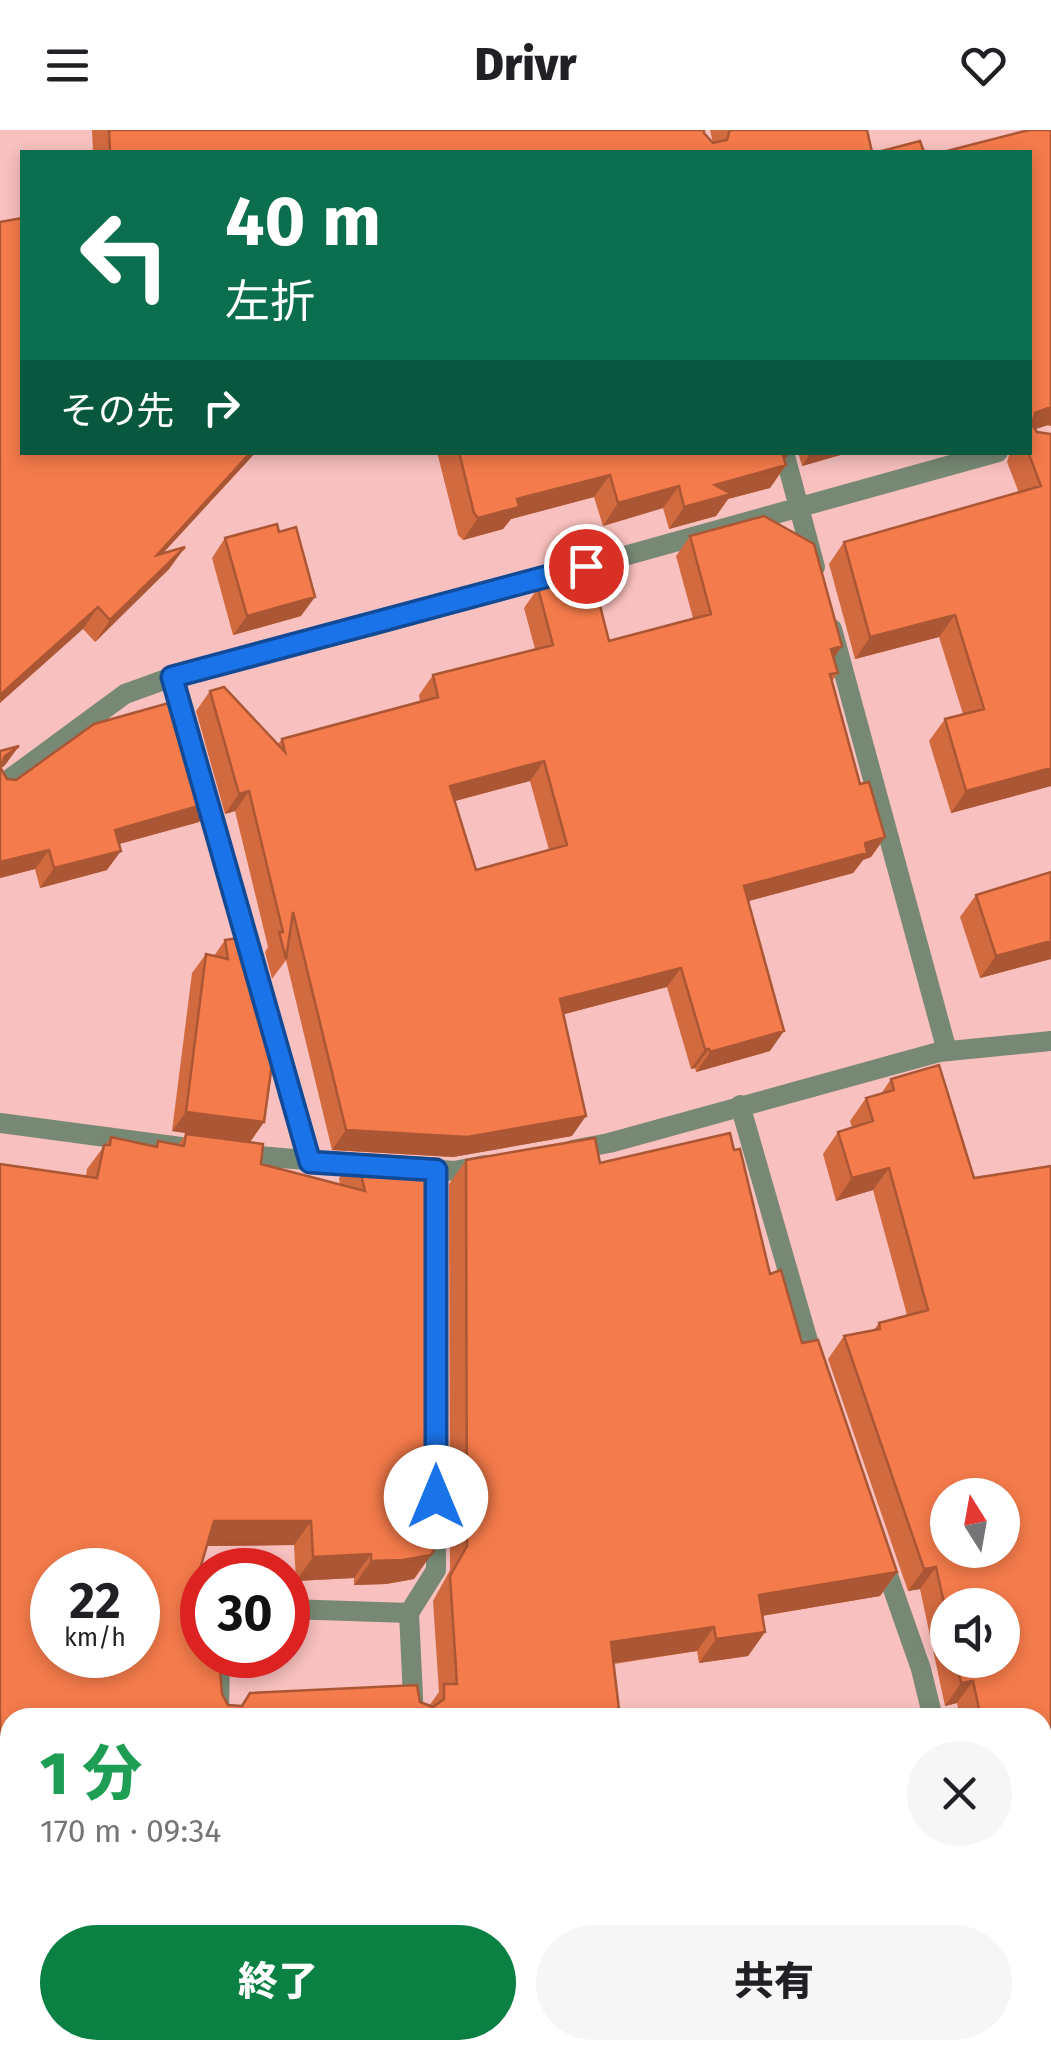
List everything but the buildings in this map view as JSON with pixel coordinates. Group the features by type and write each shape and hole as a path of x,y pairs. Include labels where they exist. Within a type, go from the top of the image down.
{"street":[{"path":"785,455 947,1052"},
{"path":"0,786 125,694 172,677 373,626 987,455"},
{"path":"172,677 310,1162"},
{"path":"551,1154 609,1143 947,1052 1051,1041"},
{"path":"740,1105 820,1380"},
{"path":"0,1123 436,1179 454,1170 512,1160"},
{"path":"414,1708 409,1613 436,1570 436,1494"},
{"path":"876,1542 931,1708"},
{"path":"310,1610 409,1613"},
{"path":"219,1708 220,1678"}],"route":[{"path":"436,1497 436,1170 310,1162 172,677 586,566"}]}
